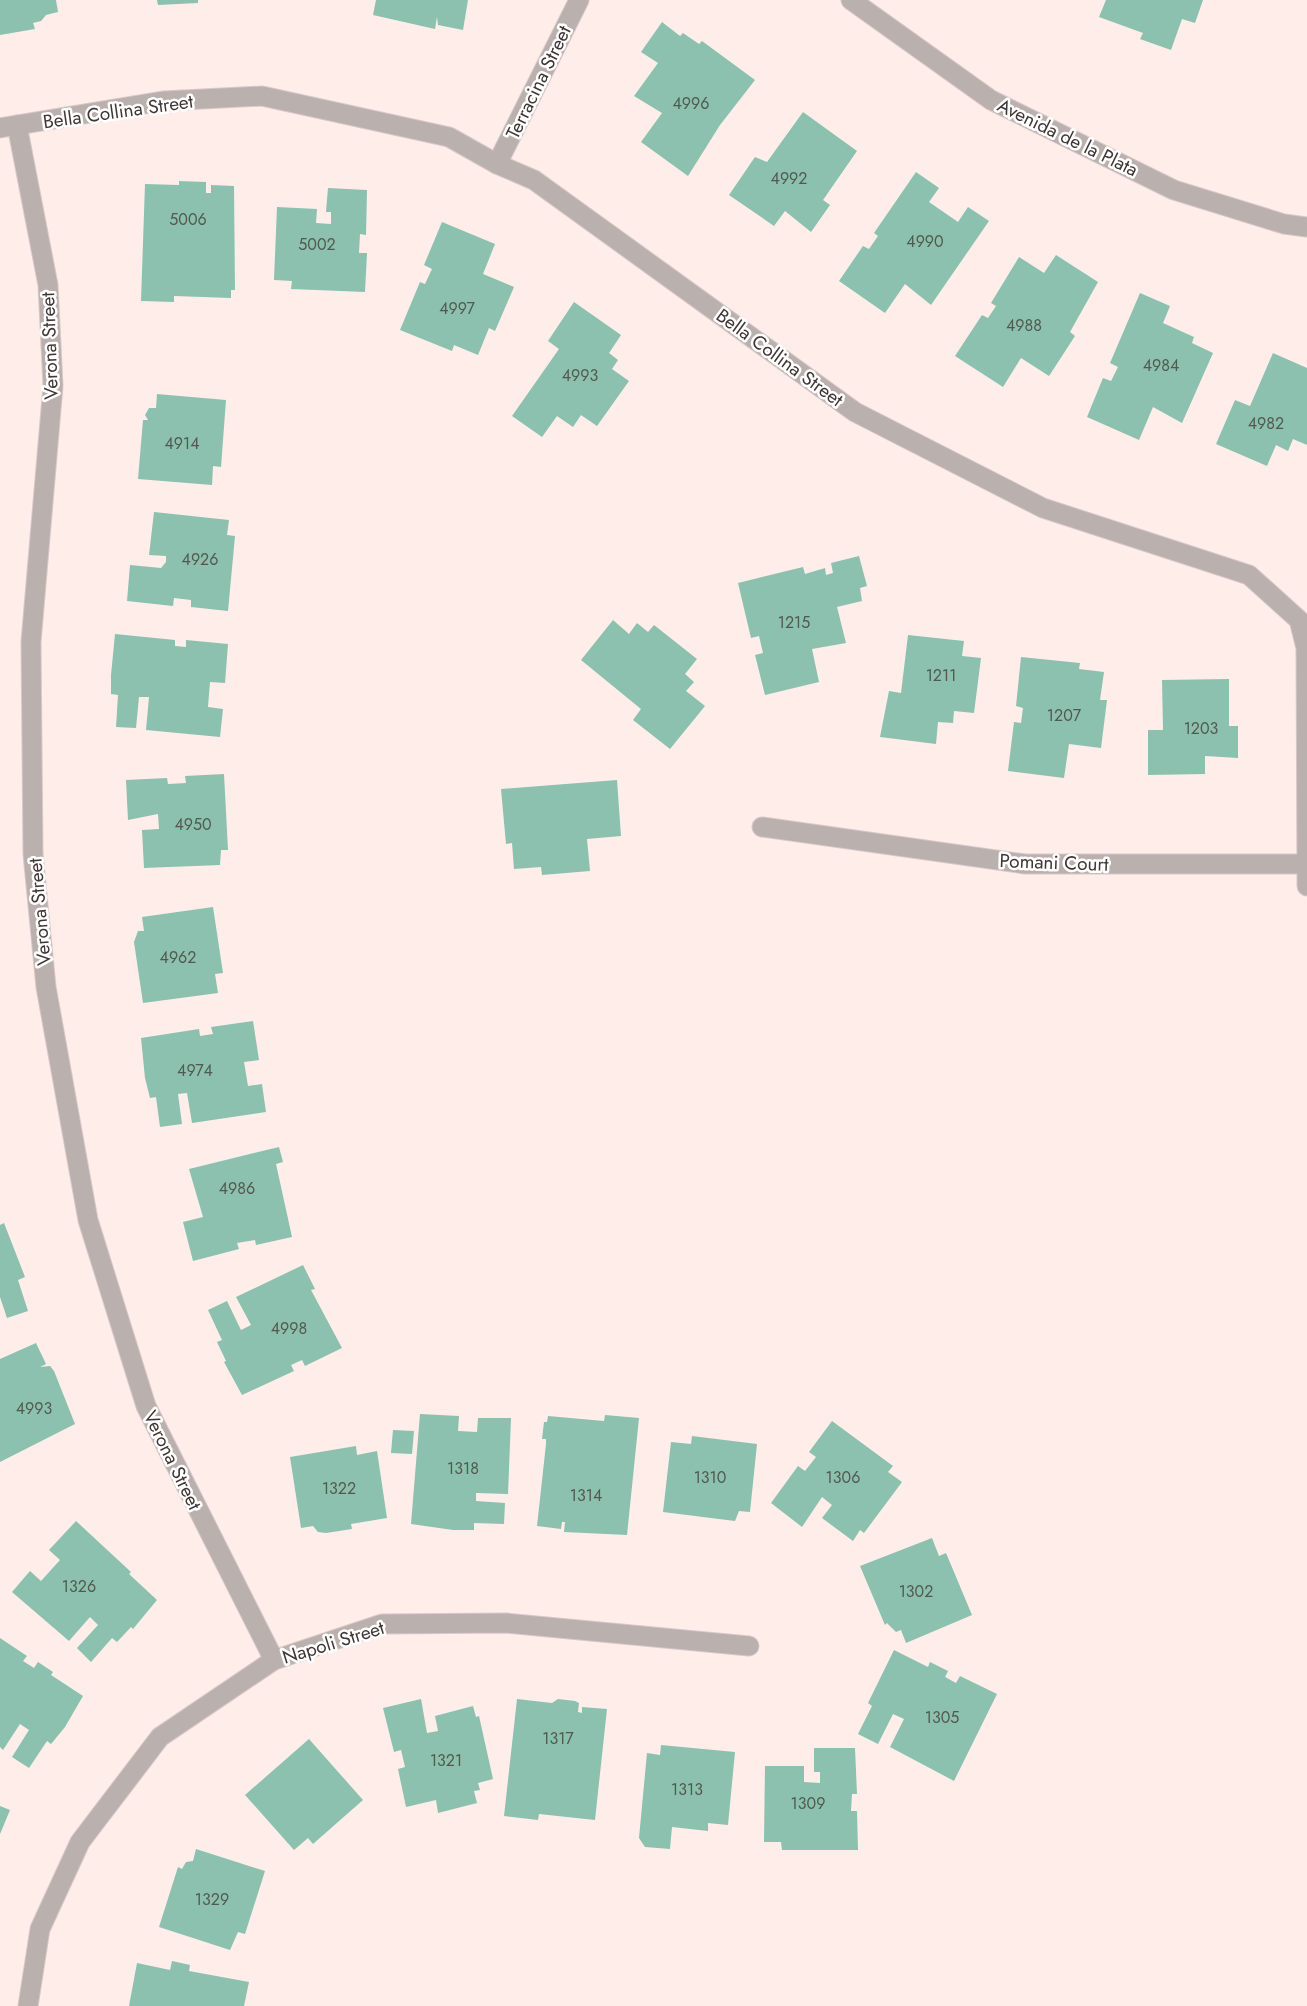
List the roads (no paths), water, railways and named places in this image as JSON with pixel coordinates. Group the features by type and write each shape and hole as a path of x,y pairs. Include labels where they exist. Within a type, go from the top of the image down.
{"street":[{"name":"Terracina Street","path":"497,164 579,0"},
{"name":"Avenida de la Plata","path":"851,0 1004,106 1174,190 1284,224 1307,227"},
{"name":"Bella Collina Street","path":"9,127 163,101 262,96 449,137 497,164 534,180 855,412 1044,508 1249,575 1299,620 1306,648 1307,886"},
{"name":"Verona Street","path":"9,127 48,285 53,386 31,642 33,854 46,987 88,1220 146,1406 274,1660"},
{"name":"Pomani Court","path":"762,827 1025,864 1306,864"},
{"name":"Napoli Street","path":"28,2006 40,1929 80,1842 160,1737 274,1660 382,1624 506,1623 749,1646"}]}
